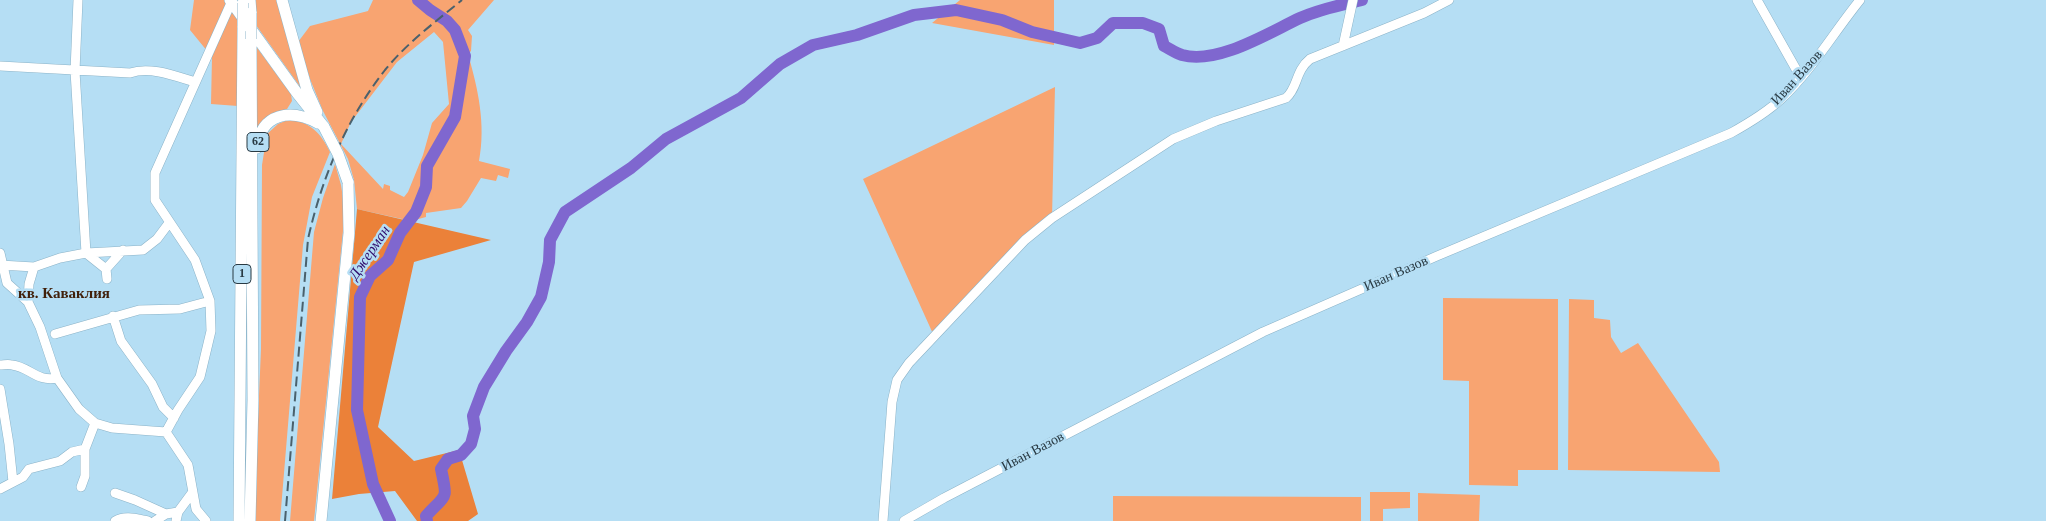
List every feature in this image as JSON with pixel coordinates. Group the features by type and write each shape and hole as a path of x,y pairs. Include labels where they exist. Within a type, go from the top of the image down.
{"main road":[{"path":"282,0 307,90 338,154 348,182 350,233 321,521"},
{"path":"240,1 296,94 323,126"},
{"name":"1","path":"240,1 251,13 254,400 250,521"},
{"name":"1","path":"239,521 243,28 240,1"},
{"path":"287,115 295,106 296,94"},
{"name":"62","path":"253,184 260,133 269,122 281,115 287,115"},
{"path":"287,115 301,116 323,126"}],"street":[{"path":"78,0 75,71 86,253 106,269 107,279"},
{"path":"1343,46 1353,0"},
{"path":"883,521 892,402 897,380 909,363 1025,240 1052,218 1173,139 1216,121 1286,98 1298,73 1310,59 1424,13 1449,0"},
{"path":"1757,0 1801,78"},
{"name":"Иван Вазов","path":"904,521 944,498 1263,332 1731,133 1757,118 1781,99 1801,78 1860,0"},
{"path":"166,432 200,377 211,331 210,301 195,260 155,200 154,173 195,82 240,1"},
{"path":"0,66 130,73 140,69 195,82"},
{"path":"1,265 34,267 60,258 86,253 143,250 157,238 169,223"},
{"path":"106,269 123,250"},
{"path":"0,253 3,282 28,302 40,327 57,378 79,409 95,423 112,428 166,432"},
{"path":"28,302 29,284 34,267"},
{"path":"46,344 55,334 113,316 139,310 180,309 210,301"},
{"path":"113,316 121,340 152,384 163,407 174,418"},
{"path":"40,327 55,334"},
{"path":"0,365 13,365 48,380 57,378"},
{"path":"0,389 13,482"},
{"path":"80,487 85,476 84,449 95,423"},
{"path":"166,432 188,465 196,509 206,521"},
{"path":"0,489 23,477 29,469 60,460 72,452 84,449"},
{"path":"115,493 177,517 192,493"},
{"path":"155,521 166,514"},
{"path":"115,521 120,518 127,518 148,521"}],"shaded area":[{"path":"194,0 224,0 239,22 238,106 211,104 212,57 190,30"},
{"path":"256,0 278,0 301,88 256,25"},
{"path":"373,0 494,0 468,30 472,36 471,51 468,54 480,107 482,134 479,161 510,169 508,178 498,175 496,181 481,178 461,208 426,213 426,217 411,221 357,209 354,180 348,159 323,111 298,42 310,26 368,11","holes":["434,32 443,42 449,104 432,123 423,155 408,192 404,197 390,190 390,186 384,184 383,189 341,144 351,122 397,62"]},
{"path":"960,0 1054,0 1054,45 932,23"},
{"path":"255,45 291,94 292,101 287,109 278,112 256,132"},
{"path":"1055,87 1052,218 934,336 863,179"},
{"path":"290,119 310,126 323,139 330,152 312,197 303,245 280,521 256,521 256,466 261,349 262,165 267,134 278,124"},
{"path":"335,164 345,211 314,521 290,521 314,232"},
{"path":"357,209 491,240 414,262 378,427 414,461 459,450 478,514 468,521 417,521 395,491 359,494 332,499"},
{"path":"1443,298 1558,299 1558,470 1518,470 1518,486 1469,485 1469,381 1443,380"},
{"path":"1569,299 1594,300 1594,318 1610,320 1611,337 1621,353 1638,343 1719,462 1720,472 1568,470"},
{"path":"1370,492 1410,492 1410,508 1383,509 1383,521 1370,521"},
{"path":"1418,493 1480,495 1479,521 1418,521"},
{"path":"1113,496 1361,497 1361,521 1113,521"}],"waterway":[{"name":"Джерман","path":"390,521 373,484 357,410 360,297 370,276 388,260 400,233 416,212 426,187 427,166 455,117 465,56 455,30 447,21 418,0"},
{"path":"427,521 426,516 444,496 445,487 441,469 448,459 461,455 471,444 475,429 473,416 484,387 506,351 527,322 541,297 549,262 550,240 565,212 631,168 666,139 741,98 780,64 813,45 857,35 914,15 956,10 1002,20 1032,32 1080,43 1097,38 1113,23 1143,23 1159,29 1164,46 1175,52 1196,57 1211,56 1242,46 1308,15 1362,0"}],"railway":[{"path":"285,521 308,239 320,193 347,129 371,89 385,70 412,42 462,0"}],"district":[{"name":"кв. Каваклия","path":"64,294"}]}
